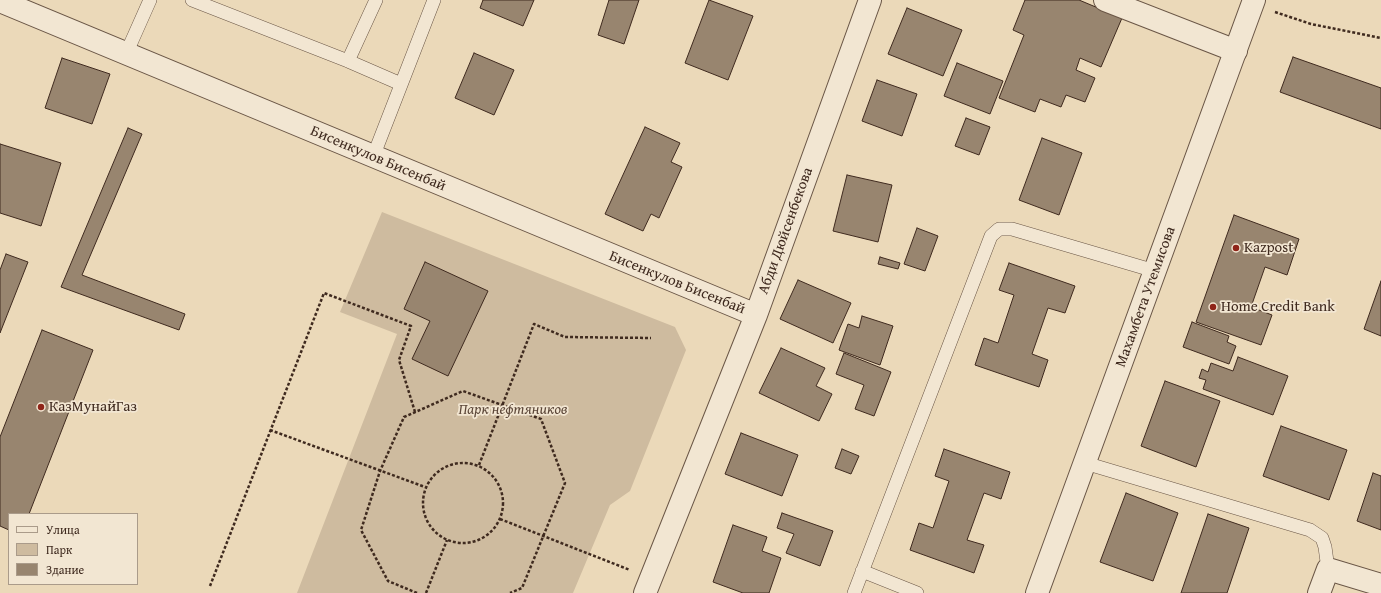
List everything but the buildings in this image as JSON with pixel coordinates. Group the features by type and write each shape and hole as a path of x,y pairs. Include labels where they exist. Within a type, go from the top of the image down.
{"street":[{"name":"Абди Дюйсенбекова","path":"648,586 756,315 870,0"},
{"path":"1105,0 1236,51"},
{"name":"Бисенкулов Бисенбай","path":"0,1 756,315"},
{"name":"Махамбета Утемисова","path":"1037,593 1253,2"},
{"path":"1319,593 1328,569 1381,585"}],"lane":[{"path":"126,54 150,0"},
{"path":"192,0 348,61 401,84"},
{"path":"348,61 376,0"},
{"path":"373,157 434,0"},
{"path":"854,593 991,236 999,230 1012,229 1155,271"},
{"path":"1085,463 1310,530 1322,538 1325,547 1328,569"},
{"path":"862,571 917,593"}],"path":[{"path":"1253,2 1311,24 1381,38"},
{"path":"210,586 324,293 411,326 399,360 415,412"},
{"path":"478,465 534,324 565,337 651,338"},
{"path":"417,593 388,581 361,530 380,471 404,416 463,391 541,419 565,483 522,588 510,593"},
{"path":"270,430 425,487"},
{"path":"466,462 478,465 489,472 498,482 502,494 503,507 500,519 492,531 481,540 468,544 454,543 440,537 430,528 423,515 422,501 425,487 432,476 442,468 454,463 466,462"},
{"path":"500,519 543,536 648,586"},
{"path":"426,593 447,540"}],"green space":[{"name":"Парк нефтяников","path":"382,212 675,327 686,350 630,491 610,505 573,593 297,593 397,334 340,312"}],"place":[{"name":"Kazpost","path":"1236,248"},
{"name":"Home Credit Bank","path":"1213,307"},
{"name":"КазМунайГаз","path":"41,407"}]}
